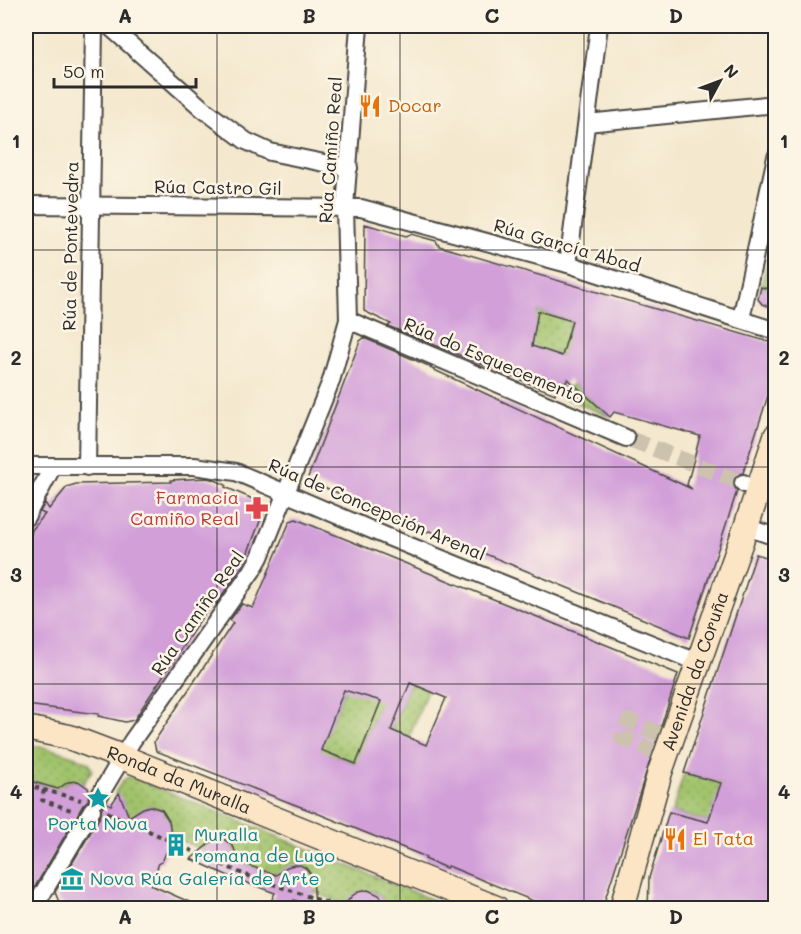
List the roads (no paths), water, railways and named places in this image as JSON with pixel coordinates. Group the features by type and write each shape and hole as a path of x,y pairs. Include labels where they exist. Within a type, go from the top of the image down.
{"street":[{"name":"Rúa de Pontevedra","path":"87,467 94,26"},
{"path":"109,26 203,109 246,141 270,152 349,168"},
{"name":"Rúa Camiño Real","path":"37,908 122,757 260,557 331,381 348,320 345,207 359,26"},
{"path":"568,264 599,26"},
{"path":"587,123 776,104"},
{"path":"741,319 776,156"},
{"name":"Rúa Castro Gil","path":"26,205 345,207"},
{"name":"Rúa García Abad","path":"345,207 361,208 568,264 776,331"},
{"name":"Rúa do Esquecemento","path":"348,320 626,438"},
{"name":"Avenida da Coruña","path":"622,909 660,772 776,436"},
{"name":"Rúa de Concepción Arenal","path":"26,466 194,466 236,472 388,537 699,663"},
{"path":"26,517 53,466"},
{"path":"746,527 776,537"},
{"name":"Ronda da Muralla","path":"26,728 69,737 122,757 496,909"}],"tunnel":[{"path":"632,440 743,483"},
{"path":"656,752 622,738 629,721 662,735"}],"place":[{"name":"Docar","path":"370,106"},
{"name":"Farmacia Camiño Real","path":"257,508"},
{"name":"Porta Nova","path":"98,798"},
{"name":"El Tata","path":"675,839"},
{"name":"Muralla romana de Lugo","path":"176,845"},
{"name":"Nova Rúa Galería de Arte","path":"72,879"}]}
